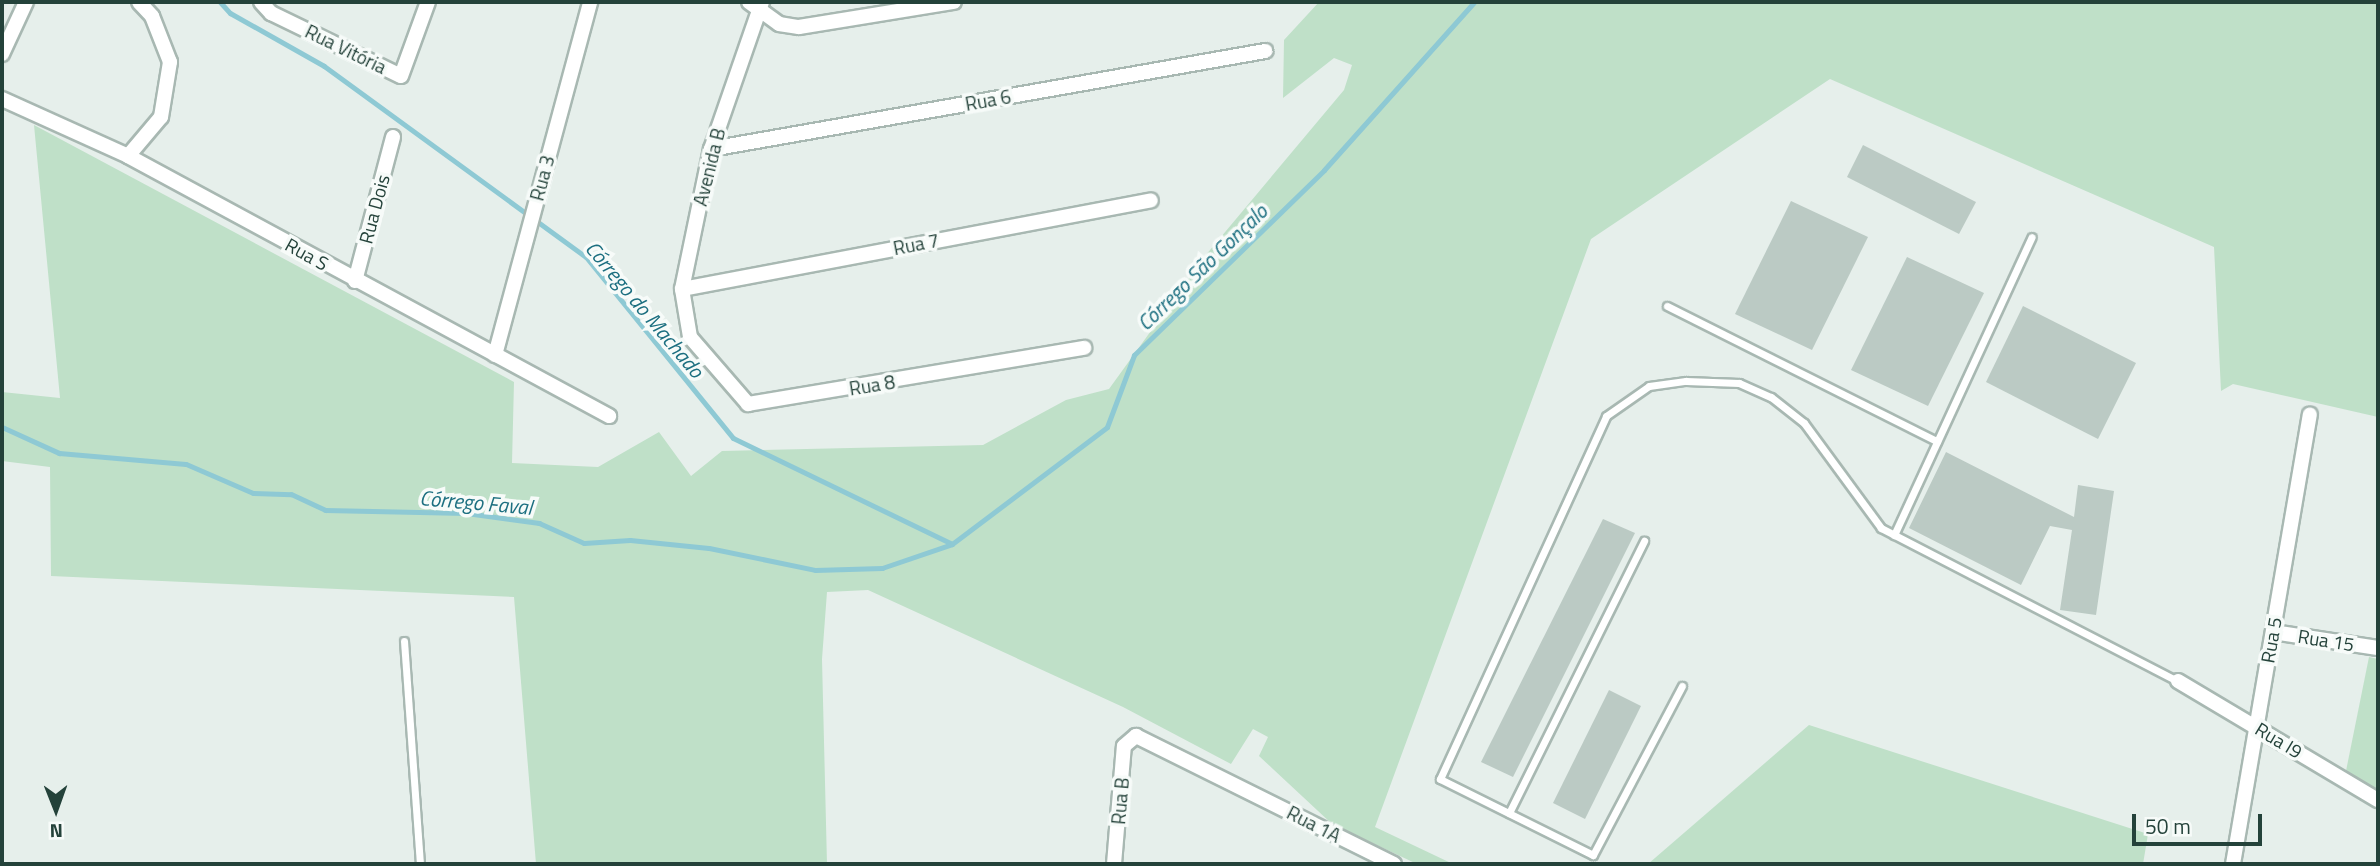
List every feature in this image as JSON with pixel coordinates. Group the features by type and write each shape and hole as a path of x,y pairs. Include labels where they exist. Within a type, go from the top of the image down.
{"street":[{"path":"2,54 26,2"},
{"path":"128,156 161,117 170,62 152,16 139,2"},
{"name":"Rua Vitória","path":"261,2 271,13 401,76 428,2"},
{"name":"Rua 3","path":"495,355 590,2"},
{"path":"757,4 779,23 799,27 954,2"},
{"name":"Avenida B","path":"690,337 682,289 711,149 757,4"},
{"name":"Rua 6","path":"711,149 1265,51"},
{"name":"Rua S","path":"2,99 128,156 609,416"},
{"name":"Rua Dois","path":"355,281 393,136"},
{"name":"Rua 7","path":"682,289 1151,200"},
{"name":"Rua 8","path":"690,337 748,404 1084,348"},
{"name":"Rua 5","path":"2233,864 2310,415"},
{"name":"Rua 15","path":"2273,632 2378,648"},
{"name":"Rua I9","path":"2178,681 2378,800"},
{"name":"Rua 1A","path":"1128,738 1149,738 1394,864"},
{"name":"Rua B","path":"1114,864 1128,738"}],"lane":[{"path":"1894,535 2032,237"},
{"path":"1667,306 1937,440"},
{"path":"1682,686 1593,855 1440,779 1606,416 1623,399 1649,386 1686,381 1739,383 1771,397 1804,423 1881,528 2178,681"},
{"path":"1510,813 1644,541"},
{"path":"404,642 420,864"}],"green space":[{"path":"1319,2 2378,2 2378,417 2233,384 2221,391 2214,247 1830,79 1591,239 1375,827 1453,864 1417,864 1332,824 1259,756 1268,737 1253,729 1231,764 1123,707 868,590 827,592 822,659 827,864 536,864 514,597 51,576 50,467 2,461 2,392 60,398 34,125 514,382 512,463 598,467 659,432 691,476 722,451 983,445 1066,400 1109,389 1205,256 1344,90 1352,65 1334,58 1283,98 1284,40"},
{"path":"2369,657 2378,659 2378,790 2346,771"},
{"path":"1809,725 2148,834 2143,864 1648,864"}],"building":[{"path":"1863,145 1976,202 1959,234 1847,177"},
{"path":"1791,201 1868,237 1812,350 1735,314"},
{"path":"1907,257 1984,293 1928,406 1851,370"},
{"path":"2023,306 2136,363 2098,439 1986,382"},
{"path":"1946,452 2074,517 2078,485 2114,491 2096,615 2060,610 2072,530 2050,526 2021,585 1909,528"},
{"path":"1603,519 1635,533 1513,777 1481,762"},
{"path":"1609,690 1641,706 1585,819 1553,803"}],"waterway":[{"name":"Córrego do Machado","path":"220,2 230,13 324,66 586,257 733,438 952,544"},
{"name":"Córrego Faval","path":"2,427 59,453 186,464 253,493 291,494 325,510 466,513 539,523 584,543 630,540 709,548 815,570 882,568 952,544 1107,427 1134,355 1324,170 1474,2"}],"water label":[{"name":"Córrego São Gonçalo","path":"1202,267"}]}
